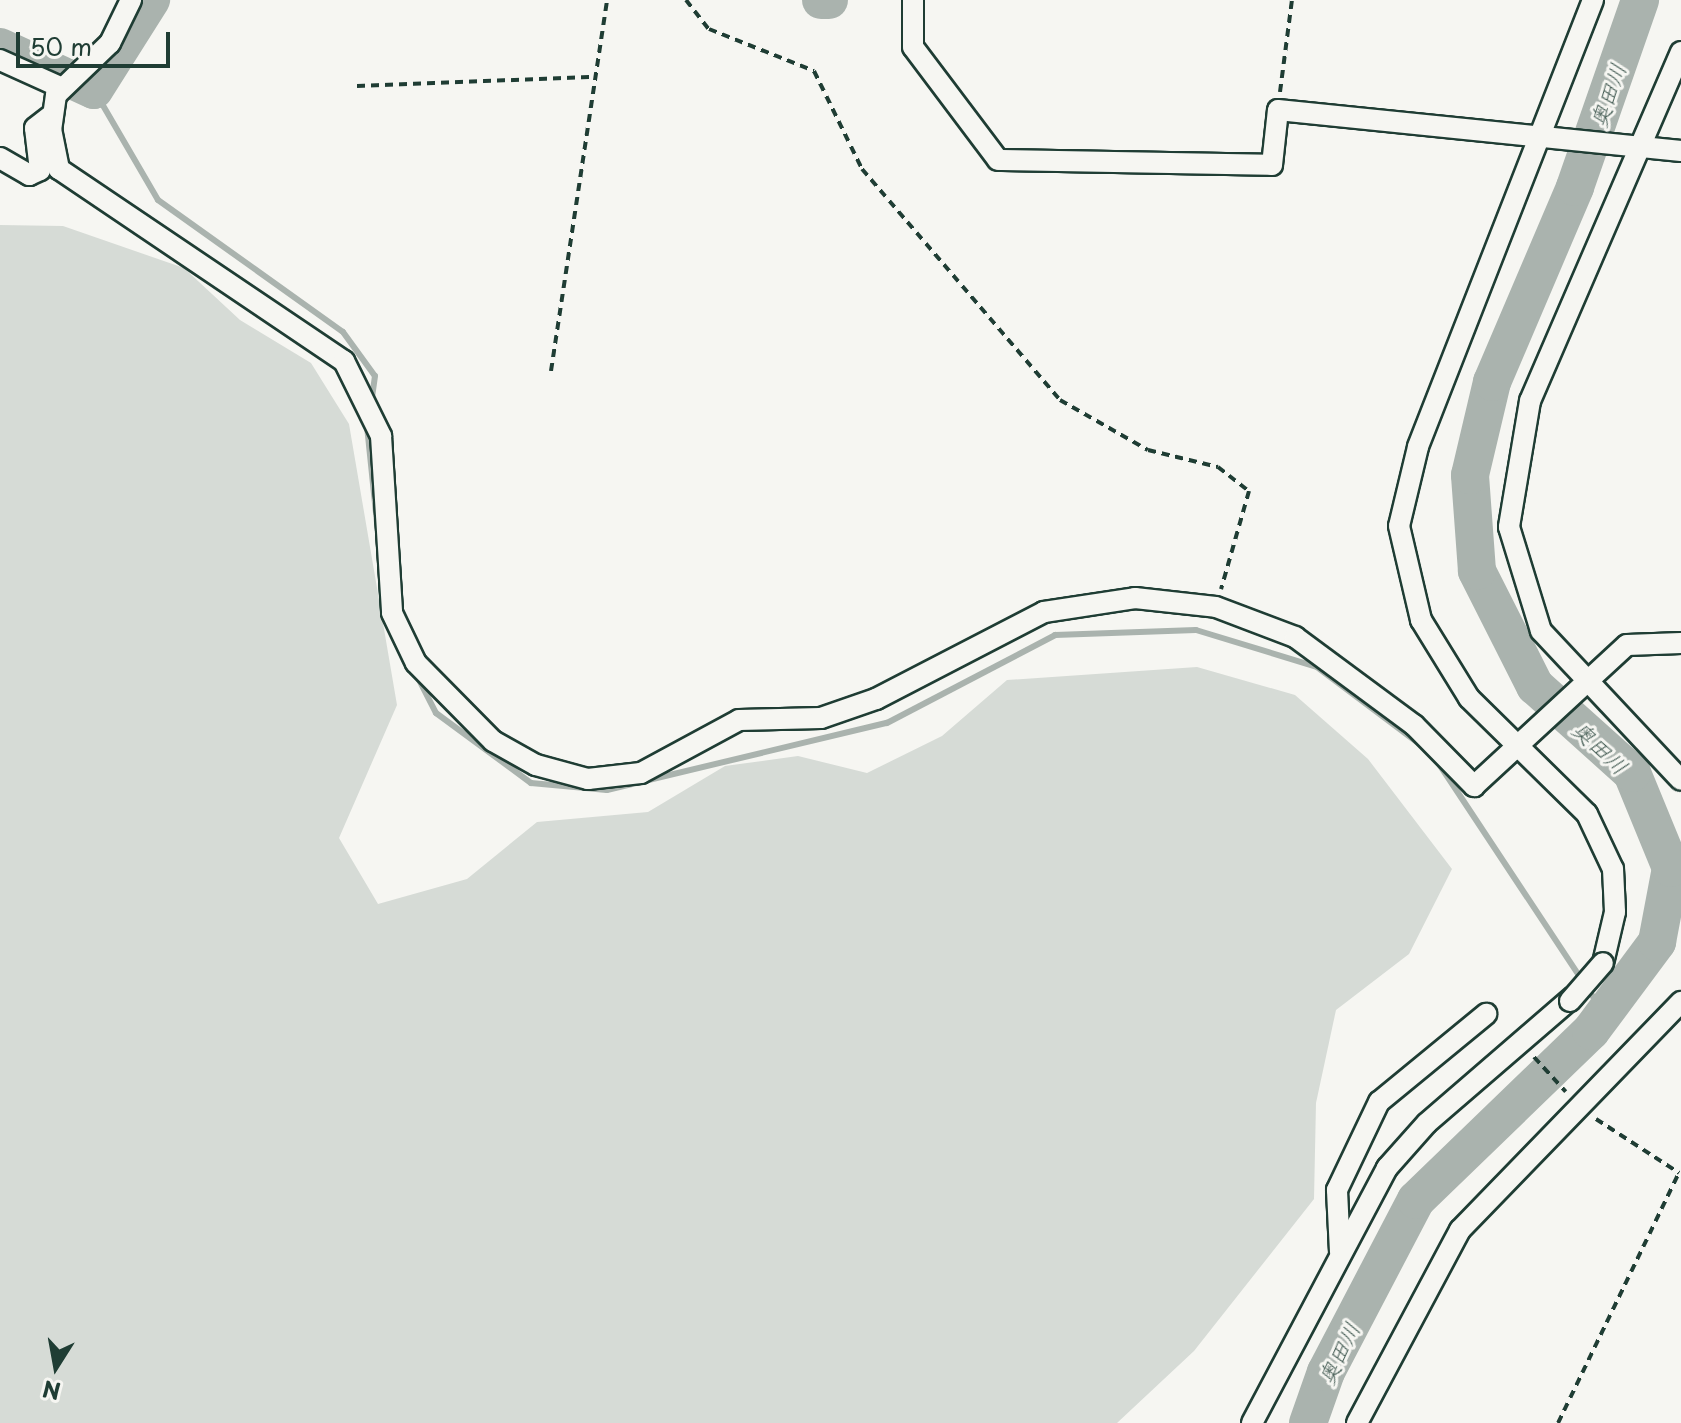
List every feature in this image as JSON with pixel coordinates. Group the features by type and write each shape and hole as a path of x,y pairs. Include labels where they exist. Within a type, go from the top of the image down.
{"street":[{"path":"131,0 88,70 62,88 53,114 59,169 152,238 276,311 344,361 363,389 378,427 392,613 416,663 493,741 536,765 588,779 641,773 739,720 821,718 876,699 1044,612 1135,598 1216,607 1295,637 1339,665 1474,786 1583,680 1627,645 1681,643"},
{"path":"913,0 913,47 998,160 1272,165 1278,110 1641,151 1681,151"},
{"path":"1252,1423 1387,1168 1427,1123 1570,1001 1603,963 1615,912 1613,869 1587,814 1521,741 1469,698 1421,620 1399,526 1418,447 1547,141 1593,0"},
{"path":"1681,52 1641,151 1530,401 1509,527 1541,631 1583,680 1681,780"},
{"path":"0,60 62,88"},
{"path":"0,158 29,175 40,170 35,128 53,114"},
{"path":"1357,1423 1460,1230 1582,1110 1681,1002"},
{"path":"1340,1252 1337,1190 1379,1102 1486,1014"}],"path":[{"path":"551,371 607,0"},
{"path":"686,0 709,29 814,71 862,169 1060,400 1148,450 1218,467 1249,491 1216,607"},
{"path":"1278,110 1292,0"},
{"path":"357,86 595,77"},
{"path":"1520,1042 1582,1110 1680,1173 1558,1423"}],"shaded area":[{"path":"0,225 63,226 184,268 240,320 311,363 349,424 397,705 339,838 378,904 467,879 537,822 648,812 725,766 798,756 867,773 942,736 1007,680 1197,667 1295,695 1368,759 1452,869 1409,954 1336,1010 1316,1103 1314,1199 1194,1351 1117,1423 0,1423"}],"waterway":[{"path":"0,47 94,90 151,0"},
{"path":"821,0 829,0"},
{"name":"奥田川","path":"1308,1423 1326,1372 1416,1200 1591,1031 1657,942 1671,868 1632,773 1535,686 1477,571 1470,475 1492,382 1575,187 1640,0"},
{"path":"94,90 158,200 343,332 375,376 371,403"},
{"path":"367,426 377,522"},
{"path":"416,674 436,713 531,783 607,790 887,723 1055,635 1196,630 1317,667 1421,745"},
{"path":"1439,764 1604,1013"}]}
